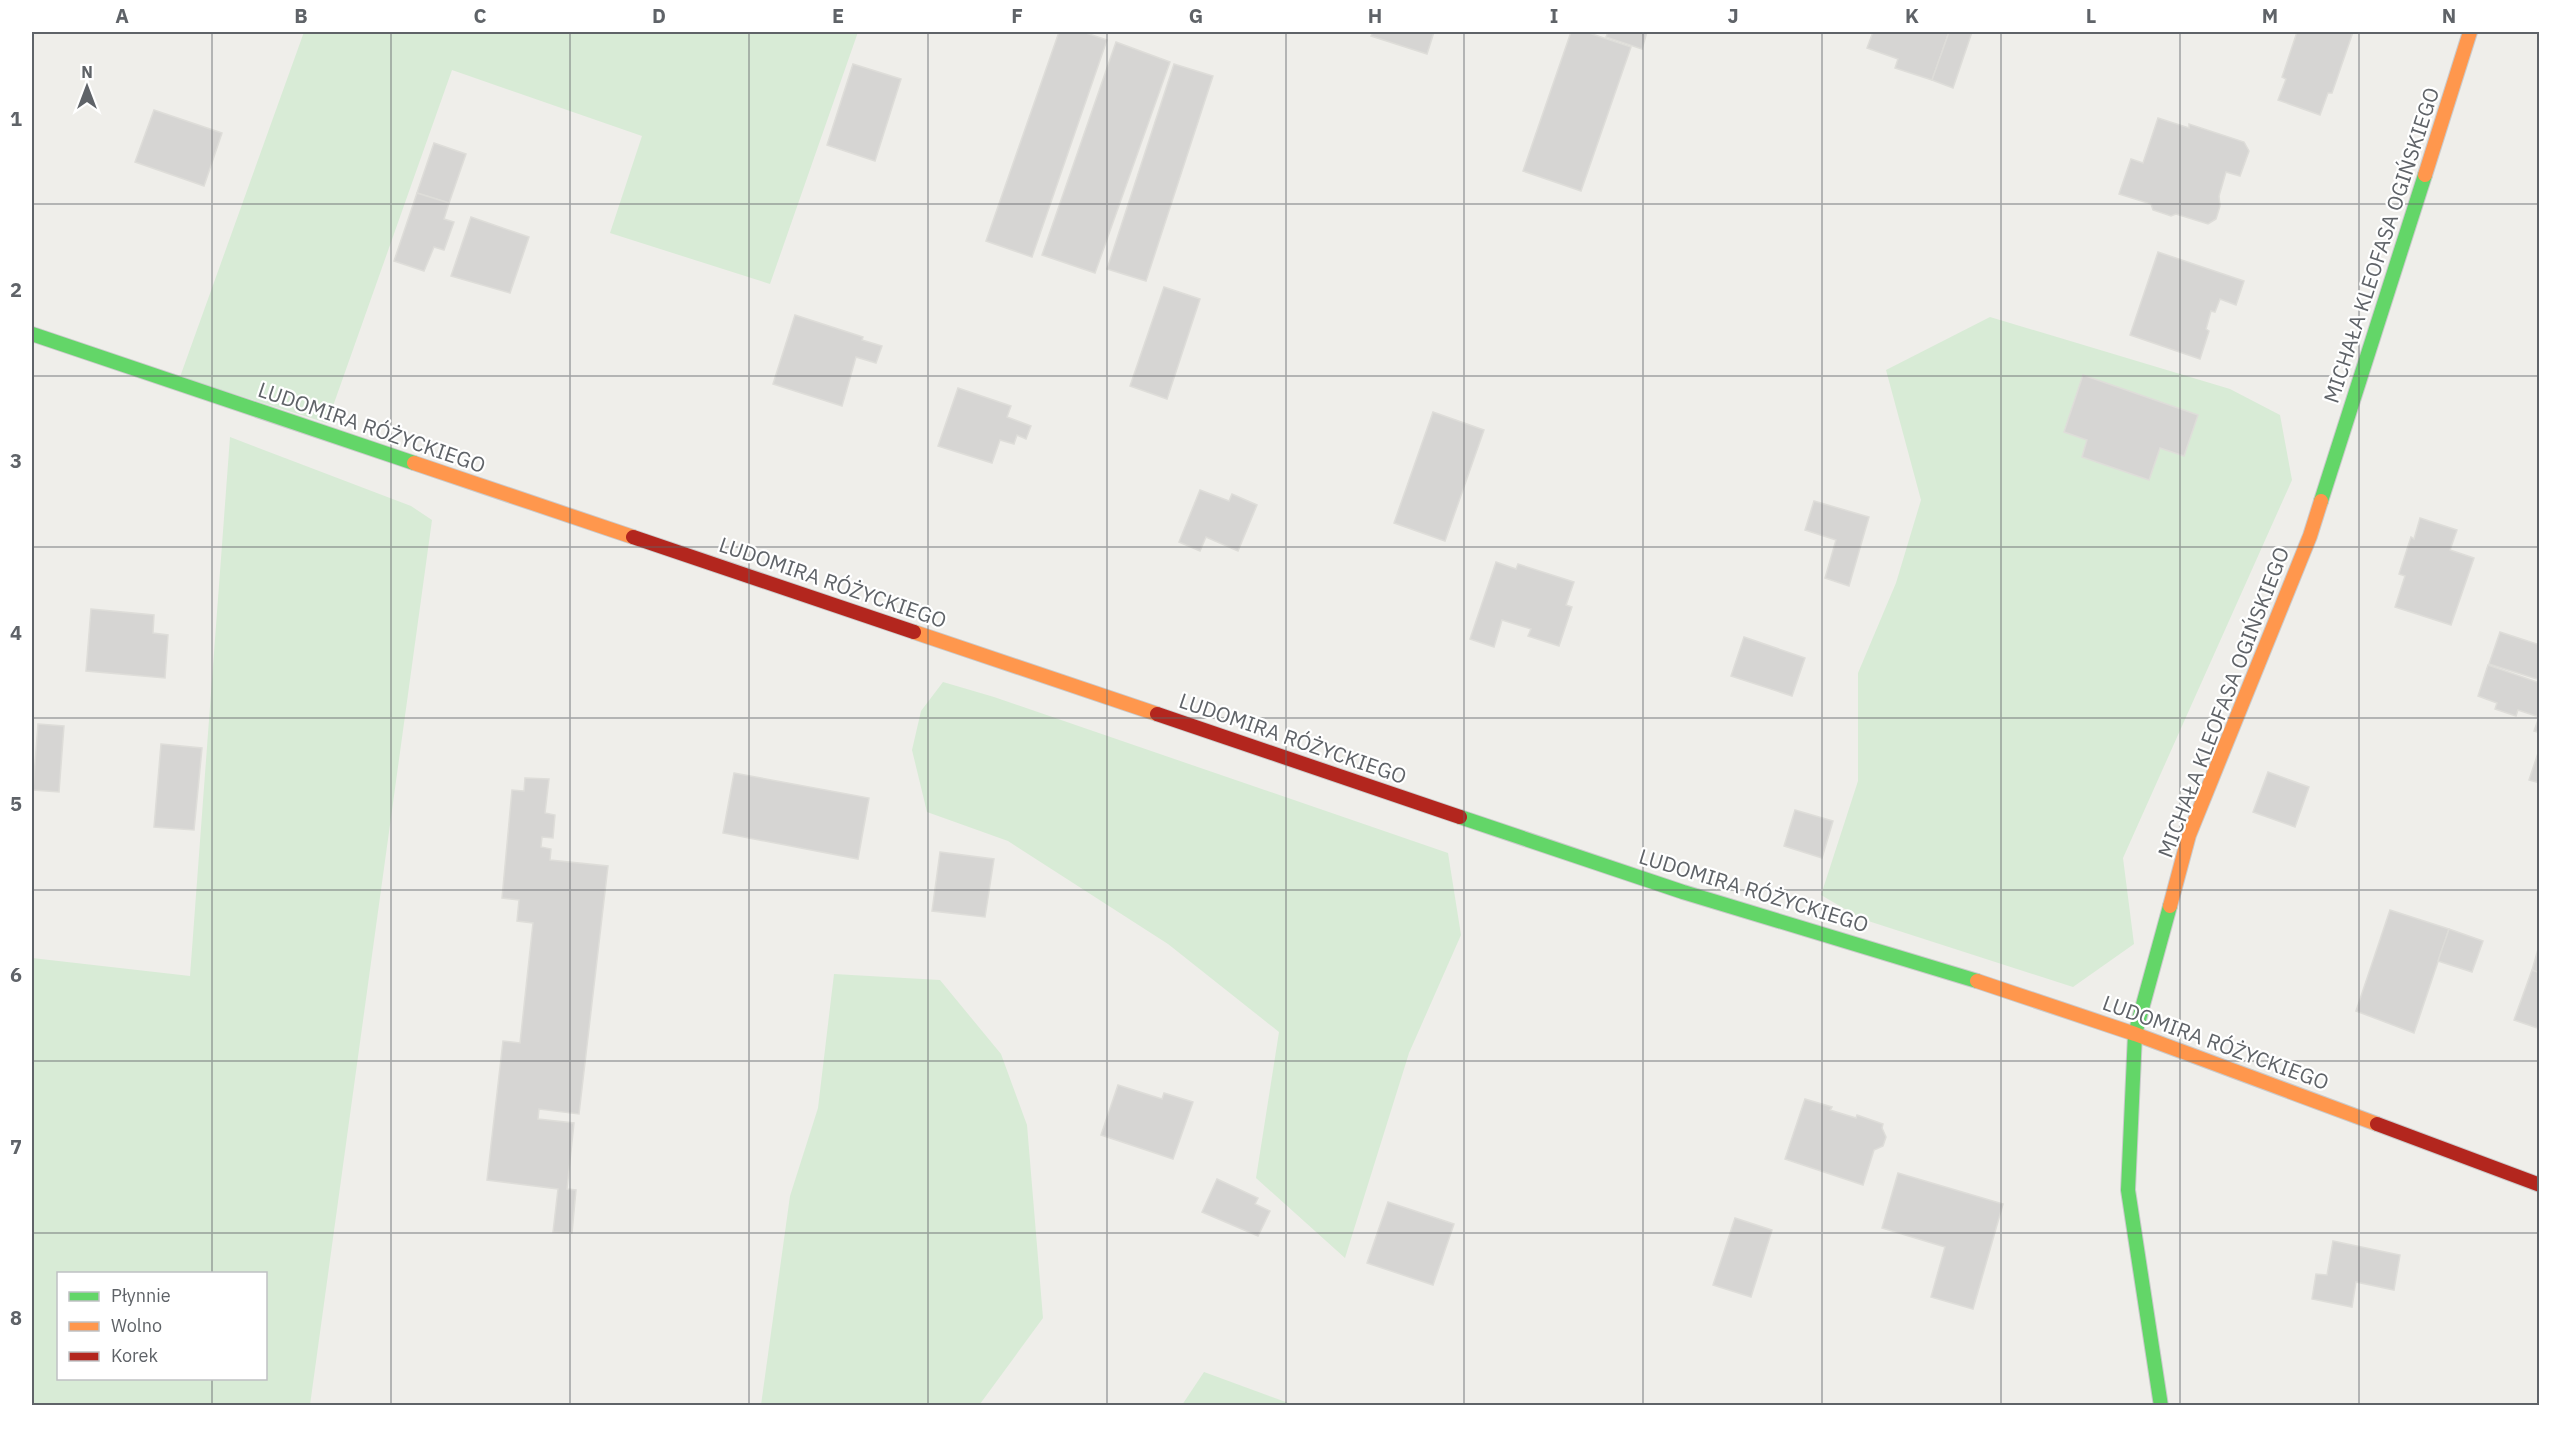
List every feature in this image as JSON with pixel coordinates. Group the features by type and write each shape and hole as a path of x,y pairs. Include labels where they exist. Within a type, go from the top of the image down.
{"street":[{"name":"MICHAŁA KLEOFASA OGIŃSKIEGO","path":"2161,1406 2128,1190 2135,1034 2189,835 2310,536 2470,32"},
{"name":"LUDOMIRA RÓŻYCKIEGO","path":"32,334 1672,888 2018,993 2135,1034 2540,1185"}],"green space":[{"path":"304,32 858,32 770,284 610,233 642,136 452,70 327,423 180,377"},
{"path":"1990,317 2230,389 2280,415 2292,480 2123,858 2134,944 2073,987 1862,919 1821,895 1858,781 1858,673 1896,583 1921,500 1886,370"},
{"path":"230,437 411,506 432,520 310,1405 32,1405 32,958 190,976"},
{"path":"943,682 994,697 1448,853 1461,935 1409,1053 1345,1258 1256,1178 1279,1032 1168,944 1008,841 927,812 912,750 921,711"},
{"path":"834,974 940,980 1001,1054 1027,1125 1043,1318 980,1404 986,1405 761,1405 790,1196 818,1108"},
{"path":"1204,1372 1294,1405 1182,1405"}],"building":[{"path":"1059,32 1083,32 1107,40 1032,257 986,241"},
{"path":"1373,32 1434,32 1427,54 1371,36"},
{"path":"1571,32 1586,32 1631,47 1581,191 1523,171"},
{"path":"1608,32 1647,32 1642,49 1606,37"},
{"path":"1873,32 1949,32 1932,80 1895,68 1898,59 1867,48"},
{"path":"1949,32 1972,32 1953,88 1932,80"},
{"path":"2297,32 2353,32 2332,93 2328,93 2320,115 2278,100 2286,79 2282,77"},
{"path":"1116,42 1170,62 1095,273 1042,255"},
{"path":"853,64 901,79 875,161 827,145"},
{"path":"1174,64 1213,76 1146,281 1107,269"},
{"path":"154,110 222,133 204,186 135,162"},
{"path":"2158,118 2189,128 2189,124 2244,142 2249,151 2240,176 2226,172 2219,196 2220,206 2216,219 2208,224 2153,210 2151,204 2119,194 2131,159 2143,163"},
{"path":"434,143 466,154 449,203 417,193"},
{"path":"417,193 449,203 444,219 454,222 444,250 434,247 424,271 394,261"},
{"path":"471,217 529,237 510,293 451,276"},
{"path":"2158,252 2244,281 2236,305 2220,299 2215,312 2211,311 2206,329 2209,331 2200,359 2130,335"},
{"path":"1164,287 1200,299 1167,399 1130,386"},
{"path":"795,315 863,337 862,340 882,346 876,363 856,357 842,406 773,384"},
{"path":"2083,375 2198,415 2184,456 2160,448 2149,480 2082,457 2087,440 2064,432"},
{"path":"958,388 1011,406 1007,417 1031,426 1026,439 1017,435 1014,444 1000,440 992,463 938,446"},
{"path":"1433,412 1484,430 1445,541 1394,523"},
{"path":"1200,490 1229,501 1232,494 1257,505 1238,551 1206,537 1200,551 1179,542"},
{"path":"1814,501 1869,517 1849,586 1825,578 1836,540 1805,530"},
{"path":"2420,518 2457,530 2450,550 2474,558 2451,625 2395,607 2405,576 2399,574"},
{"path":"1496,562 1516,569 1518,564 1574,582 1566,605 1572,607 1559,646 1528,636 1531,629 1502,620 1494,647 1470,639"},
{"path":"91,609 154,615 153,633 168,635 165,678 86,671"},
{"path":"2500,632 2540,645 2540,680 2489,664"},
{"path":"1744,637 1805,658 1792,696 1731,676"},
{"path":"2488,665 2540,683 2540,733 2534,731 2539,717 2518,710 2516,716 2495,709 2497,703 2478,696"},
{"path":"38,724 64,726 59,792 33,790"},
{"path":"161,744 202,748 194,830 154,827"},
{"path":"2540,747 2540,783 2529,780"},
{"path":"2268,772 2309,787 2295,827 2253,812"},
{"path":"734,773 869,798 858,859 723,833"},
{"path":"525,778 549,779 545,813 555,815 553,838 542,837 541,847 551,849 550,860 608,866 579,1114 539,1109 538,1119 574,1123 567,1189 576,1190 572,1233 553,1232 558,1189 487,1180 503,1041 520,1043 533,923 517,921 519,900 502,898 512,790 524,791"},
{"path":"1795,810 1833,821 1822,858 1784,846"},
{"path":"940,852 994,859 985,917 932,911"},
{"path":"2390,910 2449,929 2414,1033 2356,1011"},
{"path":"2449,929 2483,941 2472,972 2438,961"},
{"path":"2540,946 2540,973 2532,970"},
{"path":"2532,970 2540,973 2540,1029 2514,1020"},
{"path":"1118,1085 1162,1099 1164,1093 1193,1102 1173,1159 1101,1135"},
{"path":"1805,1099 1832,1107 1830,1110 1856,1118 1857,1115 1883,1124 1882,1128 1886,1137 1883,1146 1874,1150 1863,1185 1785,1159"},
{"path":"1898,1173 2003,1204 1973,1309 1931,1297 1945,1247 1882,1228"},
{"path":"1217,1179 1258,1198 1255,1204 1270,1211 1258,1236 1202,1212"},
{"path":"1388,1202 1454,1224 1433,1285 1367,1263"},
{"path":"1735,1218 1772,1230 1751,1297 1713,1285"},
{"path":"2333,1241 2400,1255 2394,1290 2356,1282 2352,1307 2312,1299 2316,1274 2327,1275"}],"traffic: fast":[{"path":"2321,501 2425,175"},
{"path":"32,334 414,463"},
{"path":"1460,817 1683,892 1977,981"},
{"path":"2161,1406 2128,1190 2135,1034 2170,906"}],"traffic: slow":[{"path":"2425,175 2470,32"},
{"path":"414,463 633,537"},
{"path":"2170,906 2189,835 2310,536 2321,501"},
{"path":"914,632 1157,714"},
{"path":"1977,981 2135,1034 2377,1124"}],"traffic: jam":[{"path":"633,537 914,632"},
{"path":"1157,714 1460,817"},
{"path":"2377,1124 2540,1185"}]}
